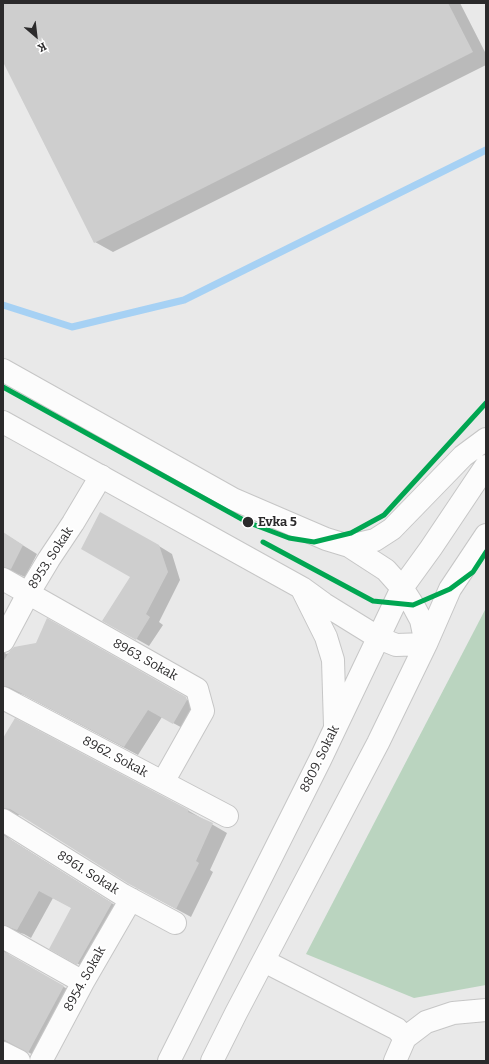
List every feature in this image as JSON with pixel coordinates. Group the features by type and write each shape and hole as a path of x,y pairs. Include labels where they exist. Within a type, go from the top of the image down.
{"street":[{"path":"3,370 233,499 326,539 349,546 386,570 402,588 421,620 426,644"},
{"path":"3,422 302,588 324,604 379,638 396,645 426,644"},
{"path":"349,546 375,540 392,529 463,456 486,439"},
{"name":"8809. Sokak","path":"168,1061 335,729 402,588 431,548 486,466"},
{"name":"8953. Sokak","path":"3,641 49,559 74,523 102,476"},
{"path":"212,1061 378,743 426,644 450,589 486,535"},
{"name":"8963. Sokak","path":"3,579 197,689 203,711 163,782"},
{"path":"302,588 326,637 333,660 335,729"},
{"name":"8962. Sokak","path":"3,698 227,816"},
{"name":"8961. Sokak","path":"3,820 116,891 175,923"},
{"name":"8954. Sokak","path":"41,1061 82,982 131,899"},
{"path":"3,936 82,982"},
{"path":"264,961 396,1029 405,1038"},
{"path":"395,1061 405,1038 426,1022 453,1013 486,1010"},
{"path":"3,1053 19,1061"}],"green space":[{"path":"486,608 486,985 414,998 306,954"}],"building":[{"path":"3,3 448,3 473,52 94,243 3,62"},
{"path":"100,512 159,545 168,572 146,614 150,617 136,640 102,621 130,577 81,549"},
{"path":"3,532 23,545 11,569 3,567"},
{"path":"47,618 186,697 187,700 173,724 148,710 124,747 9,687 3,686 3,662 9,652 14,647 36,643"},
{"path":"15,718 189,810 188,812 213,823 196,861 199,863 176,909 129,884 10,809 3,808 3,738"},
{"path":"3,835 112,903 77,965 49,949 71,908 39,891 17,930 3,925"},
{"path":"3,951 64,986 28,1053 3,1039"}],"waterway":[{"path":"3,305 72,327 184,300 486,150"}],"transit line":[{"path":"3,387 247,522 289,538 314,542 351,533 384,515 486,403"},
{"path":"263,542 373,601 413,605 450,589 473,572 486,552"}],"place":[{"name":"Evka 5","path":"248,522"}]}
